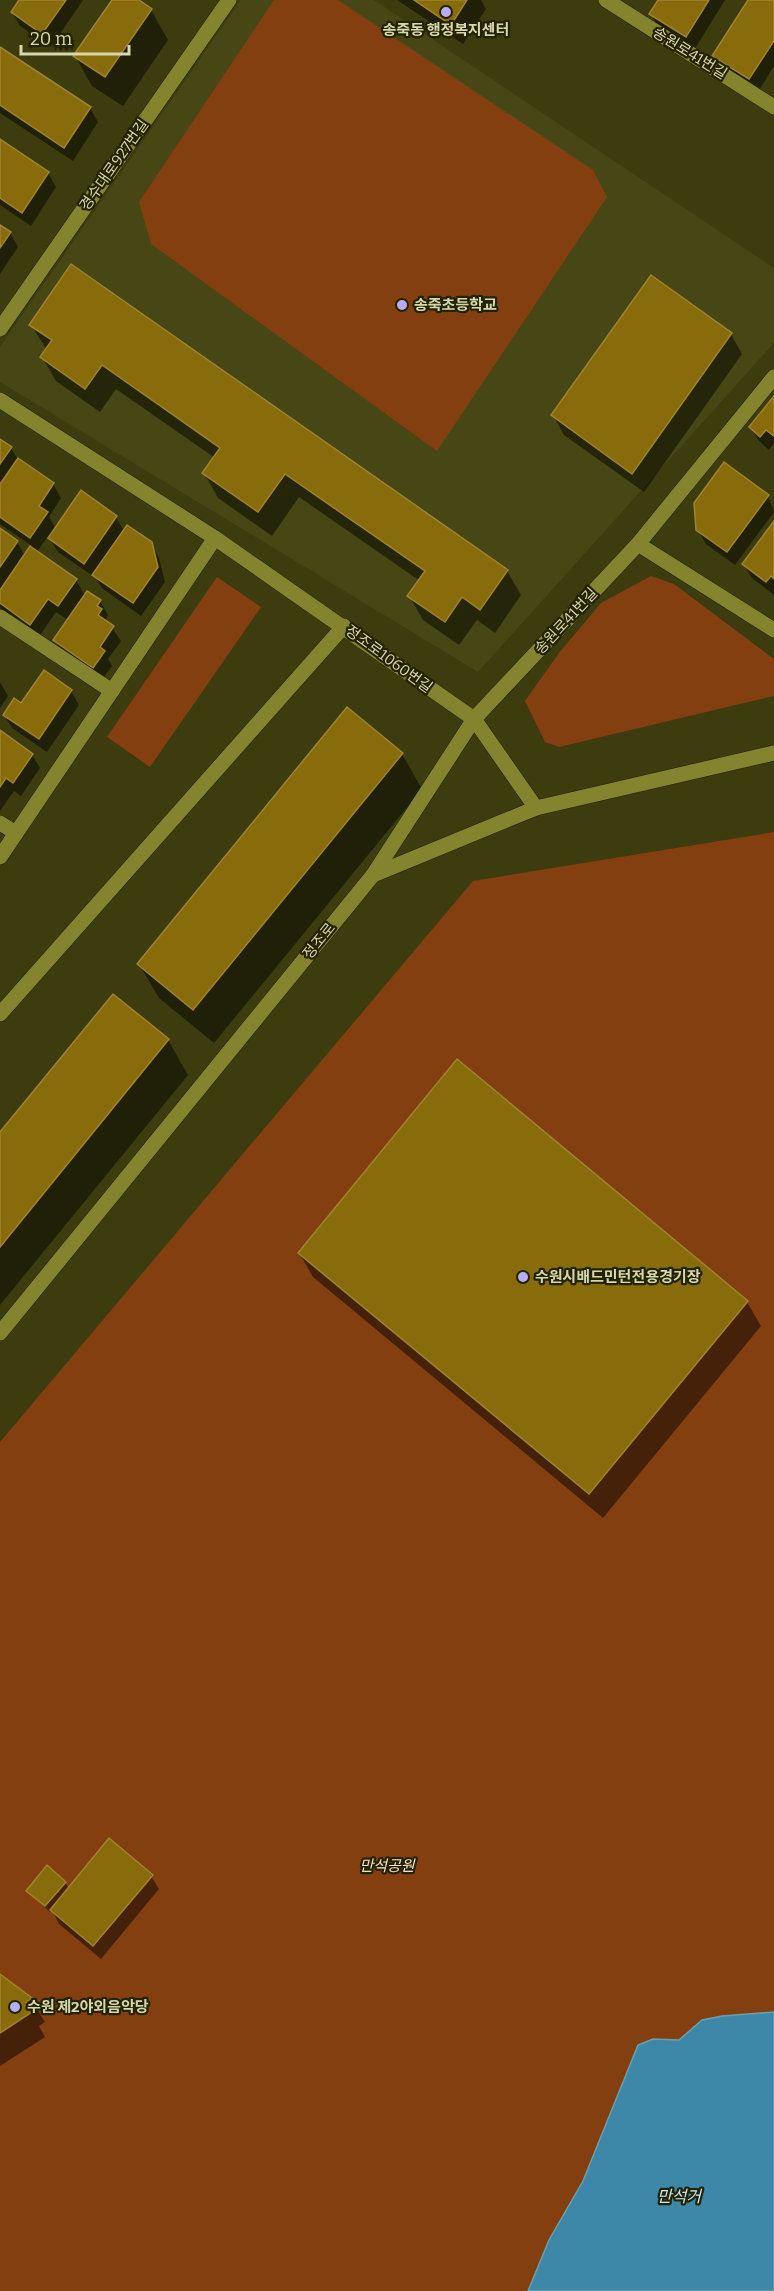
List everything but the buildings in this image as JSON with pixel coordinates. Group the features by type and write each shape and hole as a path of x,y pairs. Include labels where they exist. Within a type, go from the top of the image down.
{"street":[{"name":"경수대로927번길","path":"0,329 229,0"},
{"name":"송원로41번길","path":"606,0 774,107"},
{"name":"송원로41번길","path":"373,875 474,719 639,544 774,377"},
{"name":"정조로1060번길","path":"0,400 215,538 474,719 536,808"},
{"path":"0,857 215,538"},
{"path":"639,544 774,630"},
{"path":"0,617 112,691"},
{"path":"0,1014 344,626"},
{"name":"정조로","path":"0,1334 373,875 536,808 774,753"},
{"path":"0,822 16,833"}],"shaded area":[{"name":"송죽초등학교","path":"241,0 374,0 774,268 774,343 478,672 0,382 0,347"}],"green space":[{"path":"274,0 338,0 593,170 607,197 437,451 151,244 139,202"},
{"path":"651,576 674,584 774,659 774,696 559,747 545,742 525,701 559,653 601,603"},
{"path":"217,577 261,607 150,767 107,737"},
{"name":"만석공원","path":"774,832 774,2291 0,2291 0,1442 473,881"}],"water":[{"name":"만석거","path":"774,2012 774,2291 528,2291 549,2240 583,2181 638,2045 653,2039 679,2040 702,2020"}],"place":[{"name":"송죽동 행정복지센터","path":"446,12"},
{"name":"송죽초등학교","path":"402,305"},
{"name":"수원시배드민턴전용경기장","path":"523,1277"},
{"name":"수원 제2야외음악당","path":"15,2007"}]}
